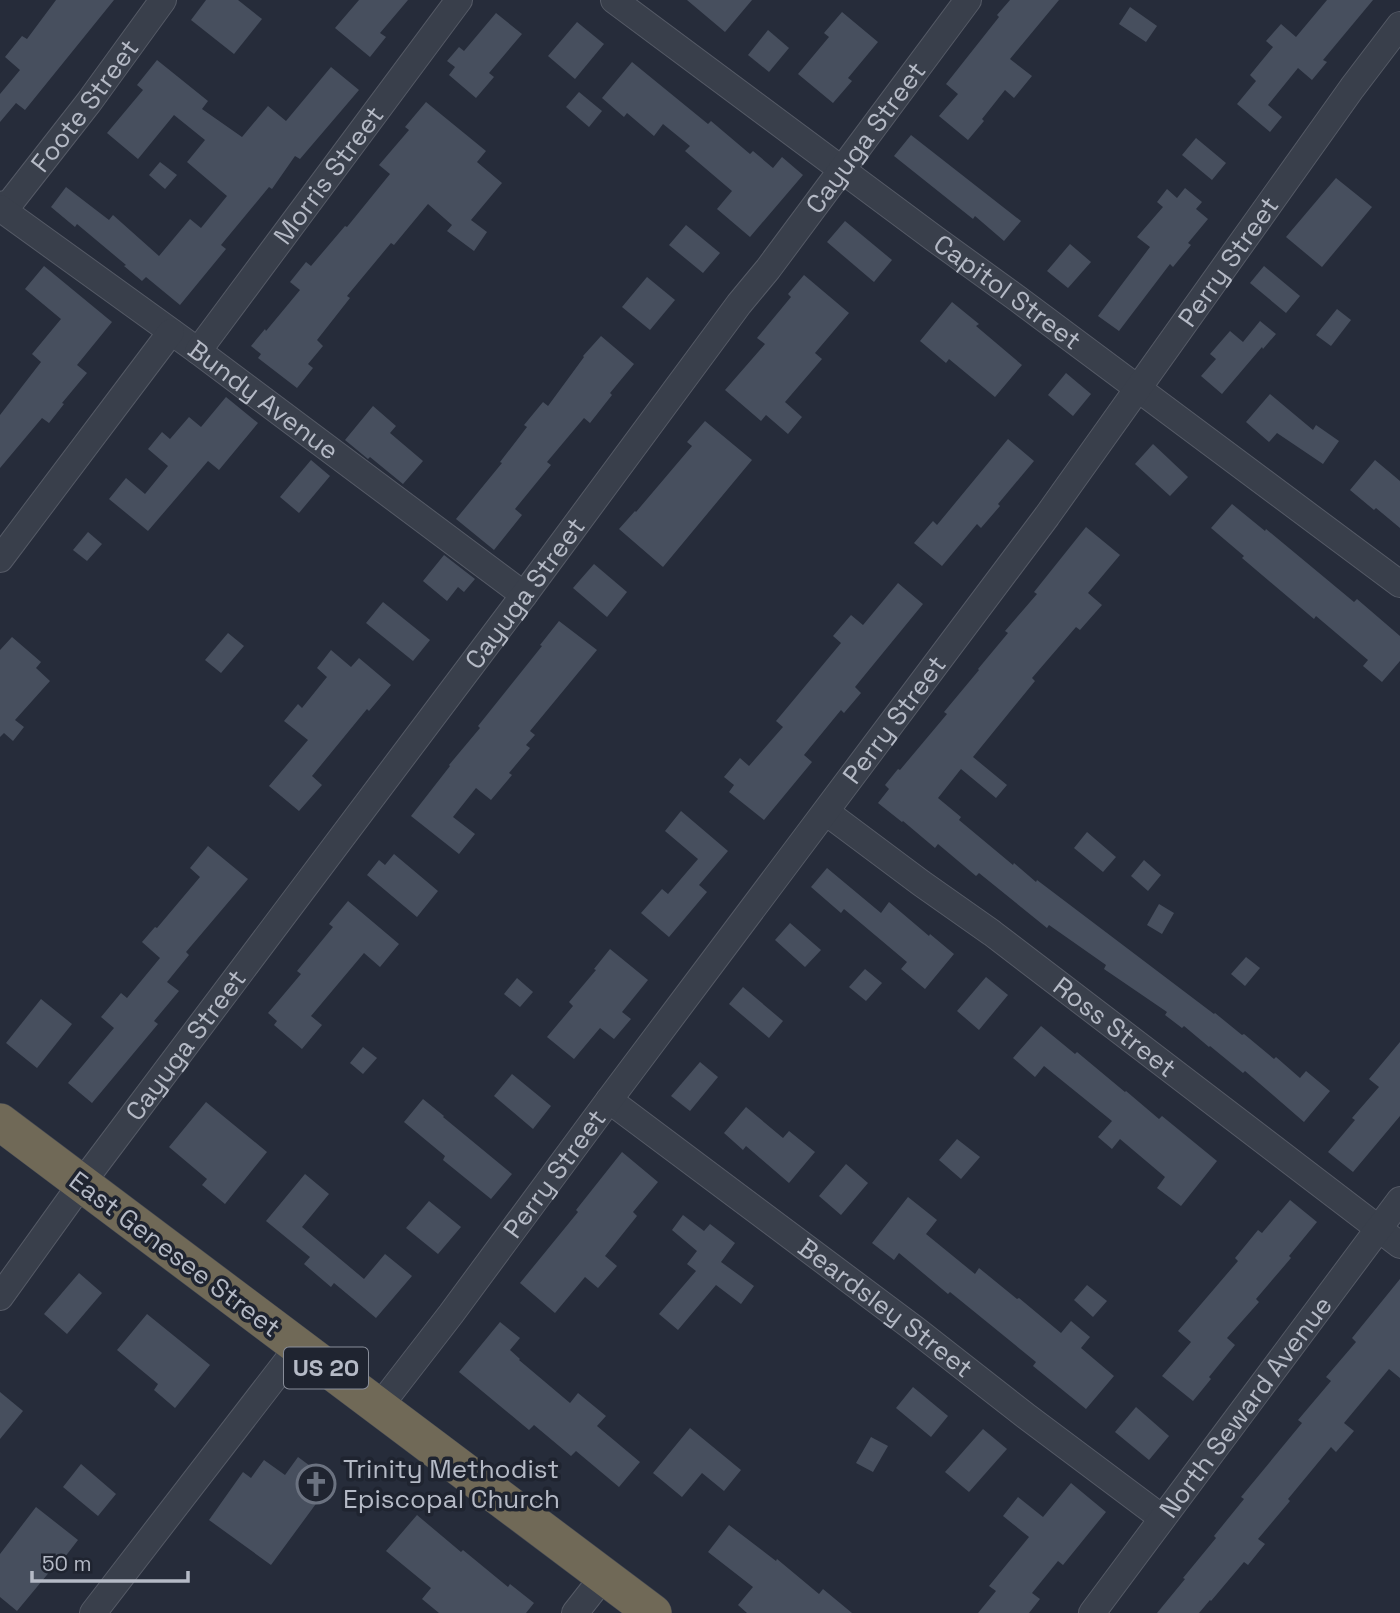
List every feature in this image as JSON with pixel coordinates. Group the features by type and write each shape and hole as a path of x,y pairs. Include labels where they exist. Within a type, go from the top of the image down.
{"highway":[{"name":"East Genesee Street","path":"0,1122 653,1613"}],"street":[{"name":"Foote Street","path":"0,207 10,204 163,0"},
{"name":"Morris Street","path":"198,351 459,0"},
{"name":"Capitol Street","path":"614,0 1400,584"},
{"name":"Cayuga Street","path":"0,1297 968,0"},
{"name":"Perry Street","path":"379,1407 1047,516 1352,88 1400,25"},
{"name":"Bundy Avenue","path":"0,207 198,351 524,596"},
{"path":"0,559 171,331"},
{"name":"Ross Street","path":"826,812 992,933 1400,1245"},
{"name":"Beardsley Street","path":"609,1100 1162,1518"},
{"name":"North Seward Avenue","path":"1092,1613 1400,1200"},
{"path":"93,1613 298,1347"},
{"path":"575,1613 604,1576"}],"building":[{"path":"56,0 114,0 25,110 16,103 0,122 0,94 20,70 5,57 22,36 27,39"},
{"path":"206,0 238,0 262,19 234,54 191,20"},
{"path":"359,0 408,0 380,33 386,37 370,57 335,28"},
{"path":"687,0 752,0 725,32"},
{"path":"1010,0 1059,0 1010,59 1032,76 1014,98 1005,90 968,140 939,116 958,94 946,84"},
{"path":"1327,0 1373,0 1323,60 1327,62 1312,80 1298,68 1268,105 1282,117 1270,132 1237,104 1256,81 1250,75 1273,47 1266,41 1281,24 1296,37"},
{"path":"1130,7 1157,26 1146,42 1119,24"},
{"path":"842,12 878,42 848,78 852,81 833,103 798,74 829,37 824,33"},
{"path":"496,13 522,34 489,73 494,77 476,98 449,75 455,67 447,61 459,47 464,51"},
{"path":"577,22 604,44 575,79 548,56"},
{"path":"768,30 789,48 769,72 748,55"},
{"path":"157,60 208,101 202,109 242,137 268,106 286,121 331,67 359,90 300,159 295,156 272,189 269,187 221,245 226,249 180,305 146,277 142,281 77,224 75,227 51,207 66,187 109,220 113,215 159,256 190,219 201,228 227,196 187,162 205,140 174,115 138,159 107,133 143,90 137,85"},
{"path":"632,62 708,124 711,121 750,154 753,151 773,168 782,157 803,175 750,237 717,209 732,191 685,151 690,146 663,124 654,136 627,113 624,117 602,98"},
{"path":"579,92 602,111 589,127 566,107"},
{"path":"426,102 486,151 477,162 502,183 471,220 487,232 474,251 447,231 452,225 428,204 347,296 350,298 317,340 323,346 308,364 313,368 297,388 258,358 261,354 251,346 300,290 290,282 306,262 311,266 390,174 379,165 409,130 405,127"},
{"path":"911,135 1021,221 1004,241 894,156"},
{"path":"1196,138 1226,163 1212,180 1182,155"},
{"path":"160,162 177,175 165,189 149,175"},
{"path":"1336,178 1372,207 1322,267 1286,237"},
{"path":"1185,188 1202,202 1196,209 1208,219 1188,243 1191,245 1173,267 1170,264 1119,331 1098,316 1150,247 1137,237 1163,207 1157,202 1167,189 1177,198"},
{"path":"845,221 892,260 874,282 827,242"},
{"path":"686,225 720,253 703,273 669,245"},
{"path":"1070,244 1091,262 1068,288 1047,271"},
{"path":"44,266 112,322 77,365 87,373 62,403 64,404 49,423 42,418 0,468 0,415 41,362 32,354 61,319 25,289"},
{"path":"1264,266 1300,296 1286,313 1250,283"},
{"path":"804,275 849,313 815,353 822,359 785,402 802,417 788,434 766,415 761,421 725,390 765,344 757,338 791,297 788,294"},
{"path":"647,277 675,300 650,330 622,307"},
{"path":"952,302 1022,365 995,397 949,359 946,363 920,341"},
{"path":"1337,309 1351,320 1331,346 1316,335"},
{"path":"1260,321 1276,334 1222,394 1201,376 1216,359 1210,354 1230,331 1243,342"},
{"path":"601,336 634,364 590,423 584,418 547,462 551,465 515,509 522,515 494,550 456,519 502,463 500,462 527,427 524,425 543,402 548,406 583,356"},
{"path":"1066,373 1091,394 1073,416 1048,395"},
{"path":"1270,394 1313,430 1316,425 1339,441 1323,464 1277,433 1269,442 1246,422"},
{"path":"226,397 258,423 219,470 208,461 148,531 109,499 126,478 145,494 168,466 148,449 162,432 170,439 189,417 201,427"},
{"path":"373,406 396,426 390,433 423,461 403,484 345,440"},
{"path":"705,421 752,460 663,567 619,529 692,446 687,442"},
{"path":"1008,439 1034,461 981,528 977,524 942,566 914,543 933,521 937,525"},
{"path":"1153,444 1188,477 1170,496 1135,464"},
{"path":"311,460 330,476 299,513 280,497"},
{"path":"1375,460 1400,481 1400,528 1350,490"},
{"path":"1232,504 1354,602 1357,599 1400,636 1400,661 1382,682 1363,666 1368,660 1316,616 1314,619 1211,528"},
{"path":"1086,527 1120,555 1088,593 1102,605 1080,630 1076,627 1032,678 1035,681 973,757 1007,785 996,798 961,769 938,798 961,817 959,820 1013,865 1014,863 1036,882 1037,880 1274,1059 1276,1057 1300,1078 1306,1071 1330,1091 1304,1122 1245,1071 1243,1073 1184,1026 1182,1028 1165,1015 1167,1012 1104,969 1106,965 1049,925 1047,928 979,873 976,876 938,844 935,848 878,803 889,789 885,785 947,714 944,712 1008,633 1005,631 1037,594 1034,592"},
{"path":"88,532 102,544 87,561 73,550"},
{"path":"444,555 475,579 464,592 458,587 447,601 423,581"},
{"path":"594,564 627,592 607,617 573,588"},
{"path":"898,583 923,604 855,687 861,693 844,713 841,710 804,755 812,762 764,820 729,792 734,785 724,777 740,758 749,766 783,727 776,721 841,643 833,636 851,615 863,625"},
{"path":"383,602 430,640 413,661 366,623"},
{"path":"559,621 597,650 530,731 535,735 526,745 530,748 491,800 476,788 453,817 475,834 459,854 411,816"},
{"path":"228,633 244,646 221,673 205,660"},
{"path":"12,637 41,662 36,668 50,681 15,720 24,727 13,741 4,733 0,737 0,650"},
{"path":"331,650 351,667 359,658 391,685 369,711 367,709 312,776 322,785 299,811 269,786 308,740 284,721 298,704 302,708 327,677 317,668"},
{"path":"681,811 728,851 699,885 707,892 669,937 641,913 662,889 668,894 698,859 665,831"},
{"path":"1087,832 1116,857 1103,872 1074,848"},
{"path":"208,846 248,879 186,952 189,955 167,982 179,991 154,1021 158,1024 92,1103 68,1083 114,1028 101,1017 121,993 127,998 160,958 142,942 200,877 190,868"},
{"path":"394,854 438,891 417,917 367,875 379,860 385,865"},
{"path":"1144,860 1161,875 1148,891 1131,876"},
{"path":"827,868 881,913 889,902 954,954 925,989 901,969 907,962 844,909 841,913 811,887"},
{"path":"348,901 399,944 380,967 364,953 311,1016 322,1025 302,1049 274,1025 277,1021 268,1013 301,974 297,971 333,927 329,924"},
{"path":"1159,904 1174,913 1162,934 1147,925"},
{"path":"790,923 821,950 805,967 775,940"},
{"path":"610,949 648,980 622,1012 631,1019 614,1039 600,1028 574,1059 547,1037 573,1006 569,1002"},
{"path":"1246,957 1260,968 1245,986 1231,974"},
{"path":"865,969 882,983 866,1001 849,987"},
{"path":"986,977 1008,995 979,1030 957,1011"},
{"path":"517,978 533,992 520,1007 504,994"},
{"path":"743,987 783,1021 769,1038 729,1004"},
{"path":"41,999 72,1024 37,1068 6,1043"},
{"path":"1041,1026 1159,1119 1162,1116 1217,1161 1181,1206 1157,1188 1165,1177 1120,1139 1112,1149 1098,1137 1112,1121 1044,1066 1035,1077 1013,1058"},
{"path":"1400,1042 1400,1116 1353,1172 1328,1152 1355,1120 1352,1118 1379,1087 1369,1079"},
{"path":"363,1047 377,1058 363,1074 350,1063"},
{"path":"700,1062 718,1077 690,1111 671,1096"},
{"path":"512,1074 551,1106 533,1129 494,1096"},
{"path":"423,1099 512,1174 491,1199 443,1160 445,1156 404,1122"},
{"path":"206,1102 267,1152 225,1204 202,1185 207,1179 169,1147"},
{"path":"746,1107 783,1138 789,1131 815,1152 789,1183 746,1146 743,1150 724,1133"},
{"path":"957,1139 980,1157 961,1179 939,1160"},
{"path":"622,1152 658,1182 633,1212 637,1216 605,1256 617,1266 598,1288 585,1277 555,1313 520,1283 578,1212 576,1210"},
{"path":"846,1164 868,1183 841,1215 819,1196"},
{"path":"305,1174 329,1194 302,1227 364,1279 385,1254 412,1276 376,1318 334,1283 331,1287 304,1264 310,1257 266,1221"},
{"path":"908,1197 937,1220 926,1234 975,1274 979,1268 1061,1333 1071,1321 1090,1337 1081,1348 1114,1376 1086,1409 1033,1366 1036,1362 950,1292 948,1294 899,1253 894,1260 872,1243"},
{"path":"1290,1200 1317,1222 1256,1299 1259,1302 1227,1338 1235,1345 1193,1401 1162,1376 1191,1342 1178,1331 1238,1261 1235,1258 1258,1230 1262,1233"},
{"path":"429,1201 461,1227 438,1254 406,1228"},
{"path":"683,1215 704,1231 710,1224 735,1243 721,1262 754,1286 741,1304 716,1285 678,1330 659,1314 696,1271 687,1264 697,1251 672,1230"},
{"path":"79,1273 102,1293 67,1334 44,1314"},
{"path":"1400,1279 1400,1378 1389,1369 1344,1423 1354,1431 1336,1452 1331,1447 1258,1539 1265,1544 1248,1565 1244,1562 1199,1613 1157,1613 1216,1538 1214,1536 1244,1499 1241,1497 1302,1423 1298,1420 1331,1381 1326,1377 1356,1342 1352,1338"},
{"path":"1087,1285 1107,1301 1093,1317 1074,1300"},
{"path":"147,1314 210,1365 175,1408 154,1390 158,1384 117,1350"},
{"path":"500,1322 520,1338 510,1350 519,1360 570,1403 578,1393 606,1416 597,1426 640,1462 619,1487 576,1451 571,1456 534,1425 529,1430 459,1372"},
{"path":"913,1387 948,1416 931,1437 896,1408"},
{"path":"0,1392 23,1411 0,1439"},
{"path":"1136,1407 1169,1436 1149,1460 1115,1432"},
{"path":"690,1428 741,1470 724,1491 702,1473 682,1497 653,1473"},
{"path":"983,1429 1007,1449 969,1492 945,1472"},
{"path":"871,1437 888,1446 873,1472 856,1463"},
{"path":"298,1457 332,1482 271,1565 209,1520 243,1472 251,1478 264,1460 285,1475"},
{"path":"81,1464 116,1494 98,1516 63,1487"},
{"path":"1071,1483 1106,1512 1063,1565 1058,1561 1032,1593 1040,1599 1029,1613 978,1613 996,1591 989,1586 1029,1537 1003,1516 1018,1497 1043,1517"},
{"path":"36,1507 78,1540 17,1611 0,1597 0,1554"},
{"path":"417,1515 461,1552 463,1550 508,1587 510,1584 534,1603 526,1613 439,1613 422,1599 431,1588 386,1551"},
{"path":"729,1525 776,1561 777,1559 819,1594 823,1589 852,1613 747,1613 738,1605 753,1587 708,1552"}],"place":[{"name":"Trinity Methodist Episcopal Church","path":"316,1484"}]}
